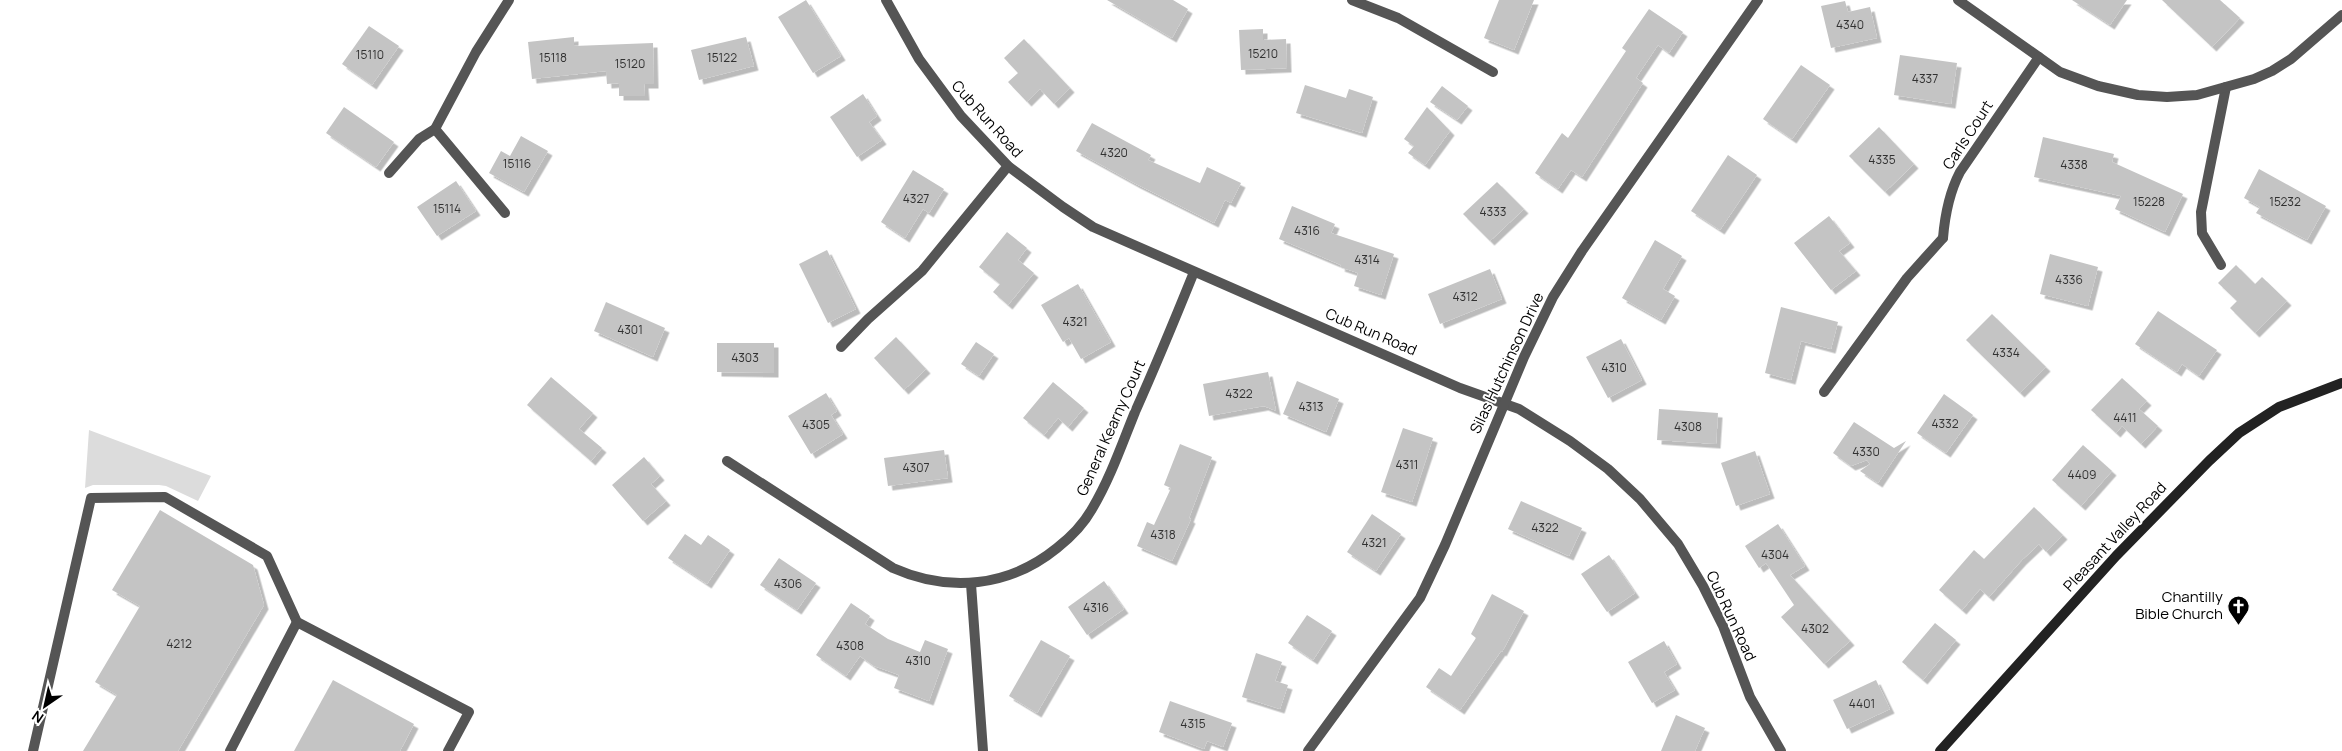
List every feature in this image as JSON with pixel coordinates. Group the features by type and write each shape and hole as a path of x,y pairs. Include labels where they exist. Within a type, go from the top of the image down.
{"main road":[{"name":"Pleasant Valley Road","path":"1940,751 2116,556 2208,461 2239,433 2279,407 2342,383"}],"street":[{"path":"389,173 419,139 435,129 476,52 509,0"},
{"name":"Cub Run Road","path":"886,0 920,59 962,116 1008,166 1093,227 1460,388 1519,410 1563,437 1608,469 1640,499 1678,544 1703,586 1723,626 1750,696 1781,751"},
{"path":"1352,0 1398,18 1492,72"},
{"name":"Silas Hutchinson Drive","path":"1308,751 1420,598 1445,545 1504,403 1553,297 1582,251 1758,0"},
{"path":"1958,0 2060,72 2090,84 2138,95 2167,97 2196,95 2254,80 2291,59 2342,15"},
{"name":"Carls Court","path":"1824,392 1907,278 1943,238 1945,212 1953,186 1960,172 2038,57"},
{"path":"2221,265 2202,233 2201,212 2226,87"},
{"path":"435,129 505,212"},
{"path":"841,347 868,319 922,271 1008,166"},
{"name":"General Kearny Court","path":"727,461 893,568 926,580 971,584 999,579 1022,571 1046,557 1070,538 1092,510 1194,272"},
{"path":"33,751 90,498 165,496 267,556 297,622 469,712 448,751"},
{"path":"971,584 983,751"},
{"path":"230,751 297,622"}],"shaded area":[{"path":"89,430 211,476 198,501 166,486 159,485 93,485 85,488"}],"building":[{"path":"806,0 841,56 813,73 778,17"},
{"path":"1107,0 1173,0 1188,9 1172,38"},
{"path":"1499,0 1534,0 1514,50 1484,38"},
{"path":"2072,0 2127,0 2110,25"},
{"path":"2162,0 2220,0 2240,18 2212,47"},
{"path":"1845,1 1848,12 1870,7 1877,38 1831,48 1821,6"},
{"path":"1649,9 1683,32 1669,53 1658,45 1636,78 1643,83 1582,177 1571,170 1558,189 1535,173 1562,133 1568,138 1626,51 1622,48"},
{"path":"369,26 399,46 372,85 342,64"},
{"path":"1263,29 1263,40 1286,39 1287,68 1241,70 1239,30"},
{"path":"574,37 574,46 653,43 654,84 644,84 645,96 619,96 619,83 607,84 606,71 532,79 528,42"},
{"path":"746,37 754,66 699,80 691,50"},
{"path":"1024,39 1070,88 1054,104 1040,89 1027,102 1008,82 1018,73 1004,58"},
{"path":"1900,55 1957,63 1951,104 1894,95"},
{"path":"1801,65 1830,85 1792,139 1763,119"},
{"path":"1305,85 1346,98 1349,89 1373,97 1362,133 1296,113"},
{"path":"1442,86 1468,106 1457,120 1430,102"},
{"path":"863,94 877,116 869,122 882,140 857,157 830,117"},
{"path":"344,107 394,142 376,167 326,133"},
{"path":"1427,107 1450,131 1425,165 1408,153 1414,146 1404,139"},
{"path":"1092,123 1151,155 1148,160 1200,183 1207,167 1241,183 1231,203 1225,200 1214,223 1136,184 1076,151"},
{"path":"1879,127 1914,164 1885,192 1849,156"},
{"path":"521,136 548,151 524,192 489,173 501,151 510,156"},
{"path":"2043,137 2114,154 2112,162 2183,194 2165,232 2115,209 2121,196 2034,177"},
{"path":"1728,155 1757,175 1720,230 1691,211"},
{"path":"2259,169 2326,206 2307,240 2256,213 2260,207 2244,198"},
{"path":"913,170 944,189 929,213 923,209 905,238 881,222"},
{"path":"456,181 476,211 437,236 417,207"},
{"path":"1497,182 1524,209 1490,241 1463,214"},
{"path":"1292,206 1335,224 1331,233 1394,254 1381,295 1354,286 1358,273 1340,267 1341,265 1279,239"},
{"path":"1829,216 1850,243 1839,251 1856,271 1831,290 1794,243"},
{"path":"1007,232 1027,248 1018,260 1034,273 1008,305 993,292 1000,284 979,267"},
{"path":"1655,240 1682,256 1663,289 1675,296 1661,320 1622,298"},
{"path":"827,250 856,309 828,323 799,264"},
{"path":"2050,254 2098,267 2088,306 2040,294"},
{"path":"2236,265 2255,284 2262,277 2287,301 2255,333 2230,308 2237,301 2218,283"},
{"path":"1490,269 1502,299 1440,324 1428,294"},
{"path":"1078,284 1111,342 1081,359 1069,338 1063,342 1041,305"},
{"path":"606,302 665,328 653,357 594,331"},
{"path":"1781,307 1838,322 1831,349 1801,341 1791,380 1765,373"},
{"path":"2158,311 2217,350 2199,376 2182,364 2177,372 2135,344"},
{"path":"1992,314 2046,367 2020,393 1966,340"},
{"path":"896,337 926,369 904,390 874,358"},
{"path":"1621,339 1642,380 1608,398 1586,357"},
{"path":"976,342 994,354 979,376 961,364"},
{"path":"717,343 774,343 774,373 717,372"},
{"path":"1268,372 1276,411 1264,406 1209,416 1203,384"},
{"path":"551,377 593,413 579,429 602,448 591,461 527,405"},
{"path":"2122,378 2147,401 2139,409 2158,426 2141,444 2122,426 2116,433 2091,410"},
{"path":"1297,381 1339,399 1326,432 1283,414"},
{"path":"1053,382 1084,408 1068,427 1058,418 1044,435 1023,418"},
{"path":"826,393 837,411 831,415 843,434 811,454 788,416"},
{"path":"1944,394 1973,415 1946,453 1917,433"},
{"path":"1659,409 1718,413 1716,444 1657,440"},
{"path":"1854,422 1894,448 1906,441 1878,483 1860,471 1870,464 1867,460 1851,466 1833,453"},
{"path":"1403,428 1433,438 1412,502 1381,492"},
{"path":"1180,444 1212,457 1189,518 1191,519 1172,561 1137,546 1147,522 1154,525 1171,488 1164,485"},
{"path":"2083,445 2112,471 2081,506 2052,480"},
{"path":"944,450 948,478 888,486 884,458"},
{"path":"1755,451 1770,494 1736,506 1721,463"},
{"path":"644,457 660,476 651,484 666,501 643,521 612,485"},
{"path":"1521,501 1582,528 1569,556 1508,529"},
{"path":"2034,507 2063,535 2046,552 2039,544 1989,597 1980,589 1962,610 1939,590 1974,550 1984,559"},
{"path":"160,510 253,565 264,605 178,751 83,751 117,695 95,682 140,606 112,590"},
{"path":"1372,514 1401,534 1376,571 1347,552"},
{"path":"1778,524 1805,566 1790,575 1850,641 1824,664 1781,617 1794,605 1766,563 1759,568 1745,546"},
{"path":"685,534 701,545 708,535 730,550 707,584 668,558"},
{"path":"1609,555 1635,593 1607,612 1581,574"},
{"path":"779,558 816,583 797,610 760,585"},
{"path":"1104,581 1124,609 1087,635 1068,607"},
{"path":"1492,594 1524,611 1502,652 1460,710 1426,687 1439,668 1451,676 1476,638 1471,634"},
{"path":"851,603 870,616 865,624 888,639 920,652 925,640 948,649 929,701 894,688 899,675 874,666 860,656 846,676 816,655"},
{"path":"1307,615 1332,631 1313,660 1288,643"},
{"path":"1935,623 1956,640 1923,680 1902,662"},
{"path":"1041,640 1070,656 1037,713 1009,696"},
{"path":"1664,641 1677,664 1664,672 1675,690 1652,703 1628,662"},
{"path":"1256,653 1282,662 1275,681 1288,685 1280,709 1242,697"},
{"path":"333,680 414,724 400,751 294,751"},
{"path":"1876,680 1890,709 1847,729 1833,700"},
{"path":"1170,701 1232,723 1223,747 1207,741 1204,749 1159,732"},
{"path":"1676,715 1705,728 1695,751 1661,751"}],"place":[{"name":"Chantilly Bible Church","path":"2239,625"}]}
